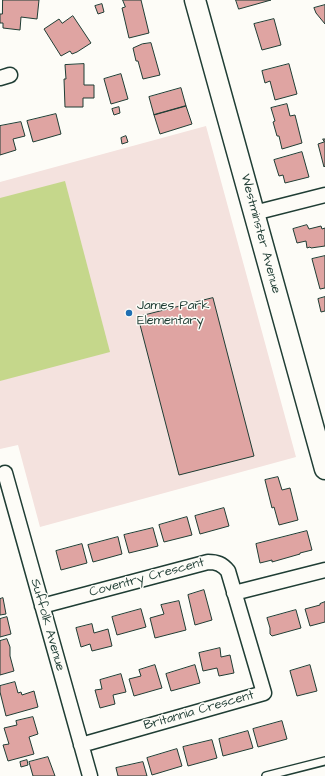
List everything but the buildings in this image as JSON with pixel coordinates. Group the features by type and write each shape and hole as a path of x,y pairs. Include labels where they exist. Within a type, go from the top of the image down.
{"street":[{"name":"Westminster Avenue","path":"195,0 325,469"},
{"path":"254,213 325,195"},
{"name":"Suffolk Avenue","path":"4,473 90,776"},
{"name":"Coventry Crescent","path":"42,606 208,562 216,562 228,571 234,594"},
{"path":"234,594 325,570"},
{"name":"Britannia Crescent","path":"81,745 264,693 234,594"}],"lane":[{"path":"266,776 325,761"}],"shaded area":[{"name":"James Park Elementary","path":"206,126 296,457 40,527 18,445 0,449 0,182"}],"green space":[{"path":"65,181 110,352 0,381 0,198"}],"place":[{"name":"James Park Elementary","path":"129,313"}]}
